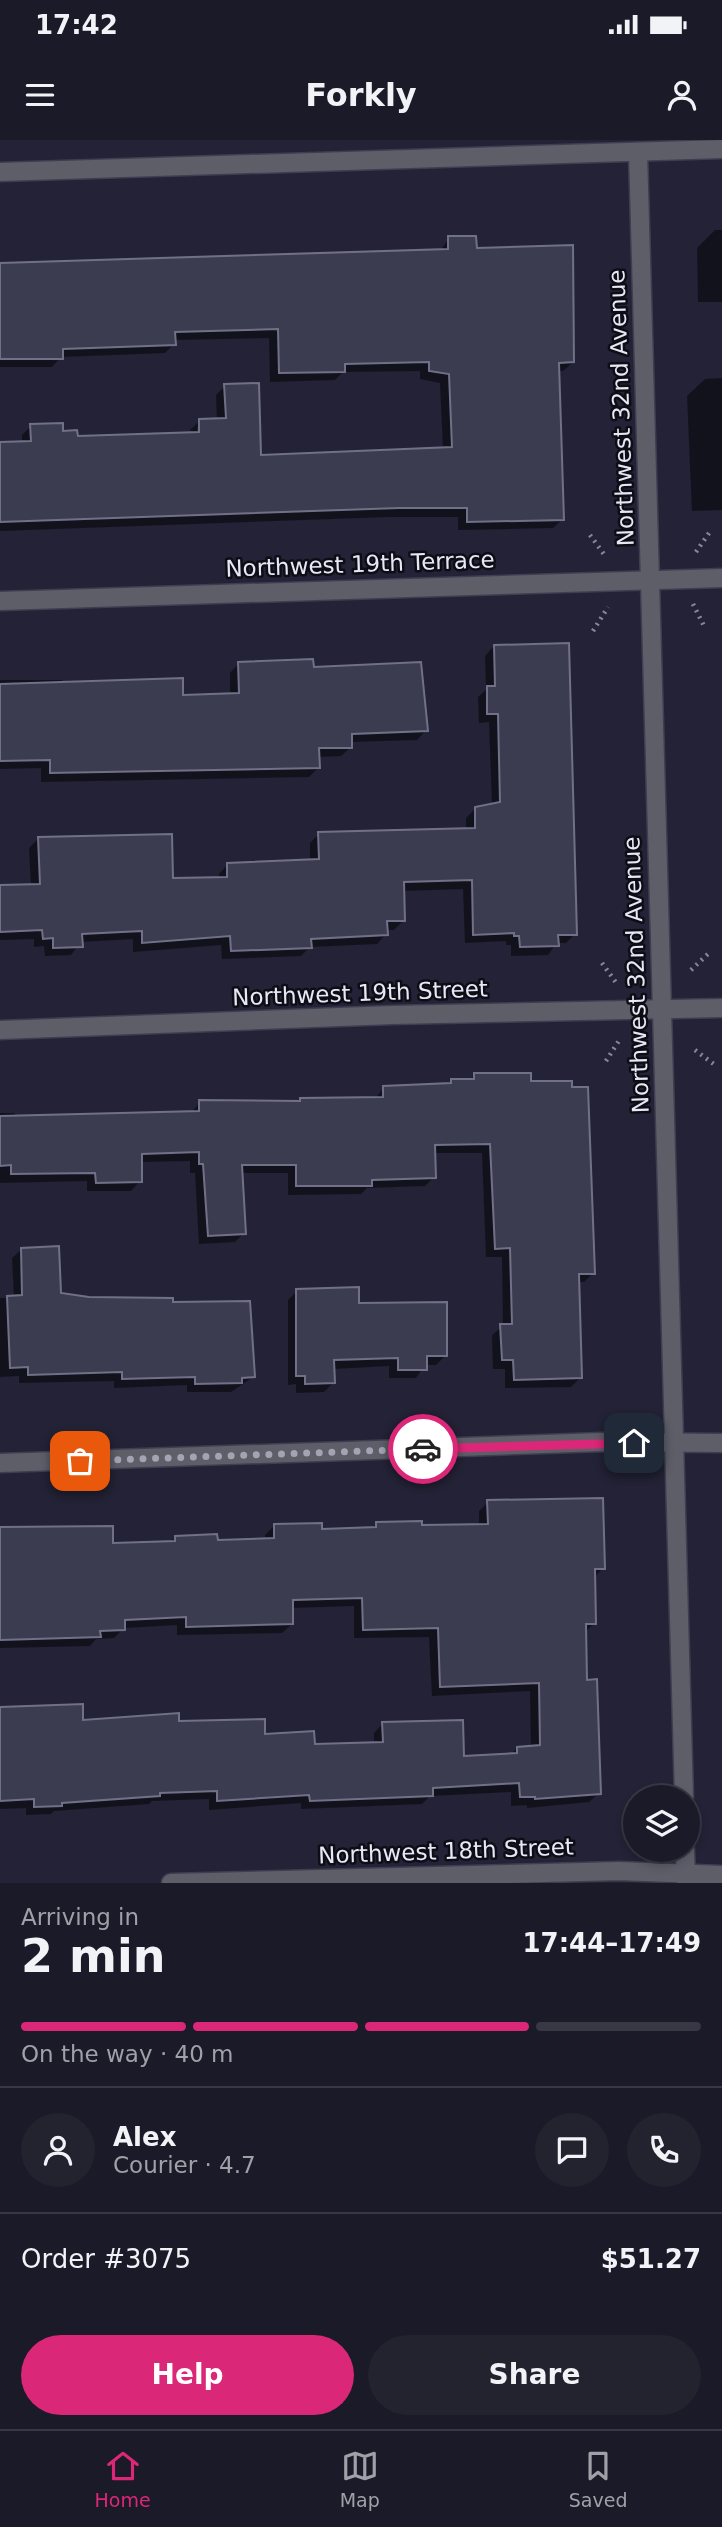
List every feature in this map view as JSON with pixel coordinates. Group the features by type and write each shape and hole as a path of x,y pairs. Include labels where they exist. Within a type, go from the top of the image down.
{"street":[{"path":"0,172 722,149"},
{"name":"Northwest 32nd Avenue","path":"638,152 684,1785"},
{"name":"Northwest 19th Terrace","path":"0,601 722,578"},
{"name":"Northwest 19th Street","path":"0,1030 391,1015 722,1009"},
{"path":"0,1463 722,1443"},
{"name":"Northwest 18th Street","path":"171,1883 619,1871 686,1878 722,1875"}],"path":[{"path":"692,558 709,533"},
{"path":"590,535 607,558"},
{"path":"693,604 705,628"},
{"path":"593,631 609,607"},
{"path":"691,970 710,952"},
{"path":"602,963 619,987"},
{"path":"606,1061 620,1039"},
{"path":"695,1050 715,1065"}],"building":[{"path":"448,236 476,236 477,248 573,245 574,362 559,363 564,520 467,522 467,508 399,508 0,522 0,442 31,441 30,424 63,423 63,431 77,430 78,436 199,432 199,419 226,418 224,384 259,383 261,455 452,447 449,374 429,371 429,362 345,364 345,372 279,373 278,329 175,332 176,345 63,349 63,359 0,359 0,263 448,249"},
{"path":"569,643 577,935 558,935 559,946 520,947 519,936 514,936 514,933 473,935 472,880 404,882 405,921 387,921 388,935 311,939 312,948 231,951 230,936 142,943 142,931 82,934 83,947 53,948 53,938 43,939 42,930 0,932 0,885 40,884 38,837 172,834 173,878 227,877 227,863 319,859 318,832 475,828 475,807 500,802 498,714 487,714 487,686 495,686 494,645"},
{"path":"313,659 314,667 421,662 428,731 352,734 352,748 319,748 320,768 50,773 50,760 0,761 0,684 183,678 183,695 239,693 238,662"},
{"path":"474,1073 531,1073 531,1081 572,1081 572,1087 588,1087 595,1274 579,1274 582,1378 514,1380 513,1360 502,1360 500,1324 512,1324 510,1248 495,1249 490,1144 435,1145 436,1178 372,1180 372,1186 296,1186 296,1165 242,1165 246,1234 208,1236 203,1164 199,1164 199,1152 142,1154 142,1182 96,1183 95,1173 11,1174 11,1165 0,1166 0,1116 199,1111 199,1100 300,1101 300,1098 383,1097 383,1086 451,1083 451,1079 474,1079"},
{"path":"59,1246 61,1293 89,1297 173,1298 173,1302 250,1301 255,1377 242,1378 242,1383 195,1384 195,1377 122,1379 122,1372 28,1375 28,1367 10,1368 7,1296 22,1295 21,1248"},
{"path":"359,1287 359,1303 447,1302 447,1356 427,1356 427,1370 398,1370 398,1358 334,1360 335,1383 305,1384 305,1376 296,1376 296,1289"},
{"path":"603,1498 605,1569 595,1569 596,1624 586,1624 587,1680 597,1679 601,1794 535,1799 520,1797 519,1783 433,1788 433,1796 310,1801 309,1795 217,1801 217,1791 160,1793 160,1796 62,1803 62,1806 34,1807 34,1799 0,1801 0,1707 83,1704 83,1720 179,1713 179,1721 265,1719 265,1734 314,1731 315,1744 383,1742 382,1722 463,1720 464,1756 517,1753 517,1747 540,1745 539,1683 440,1687 438,1628 363,1630 362,1598 293,1600 293,1624 186,1627 186,1617 125,1620 125,1630 100,1631 101,1637 0,1640 0,1527 113,1526 113,1543 175,1541 175,1536 217,1534 218,1540 274,1538 274,1524 322,1523 322,1529 376,1527 376,1522 422,1521 422,1525 488,1524 487,1500"}],"way so far":[{"path":"80,1461 423,1449"}],"route":[{"path":"423,1449 634,1443"}]}
